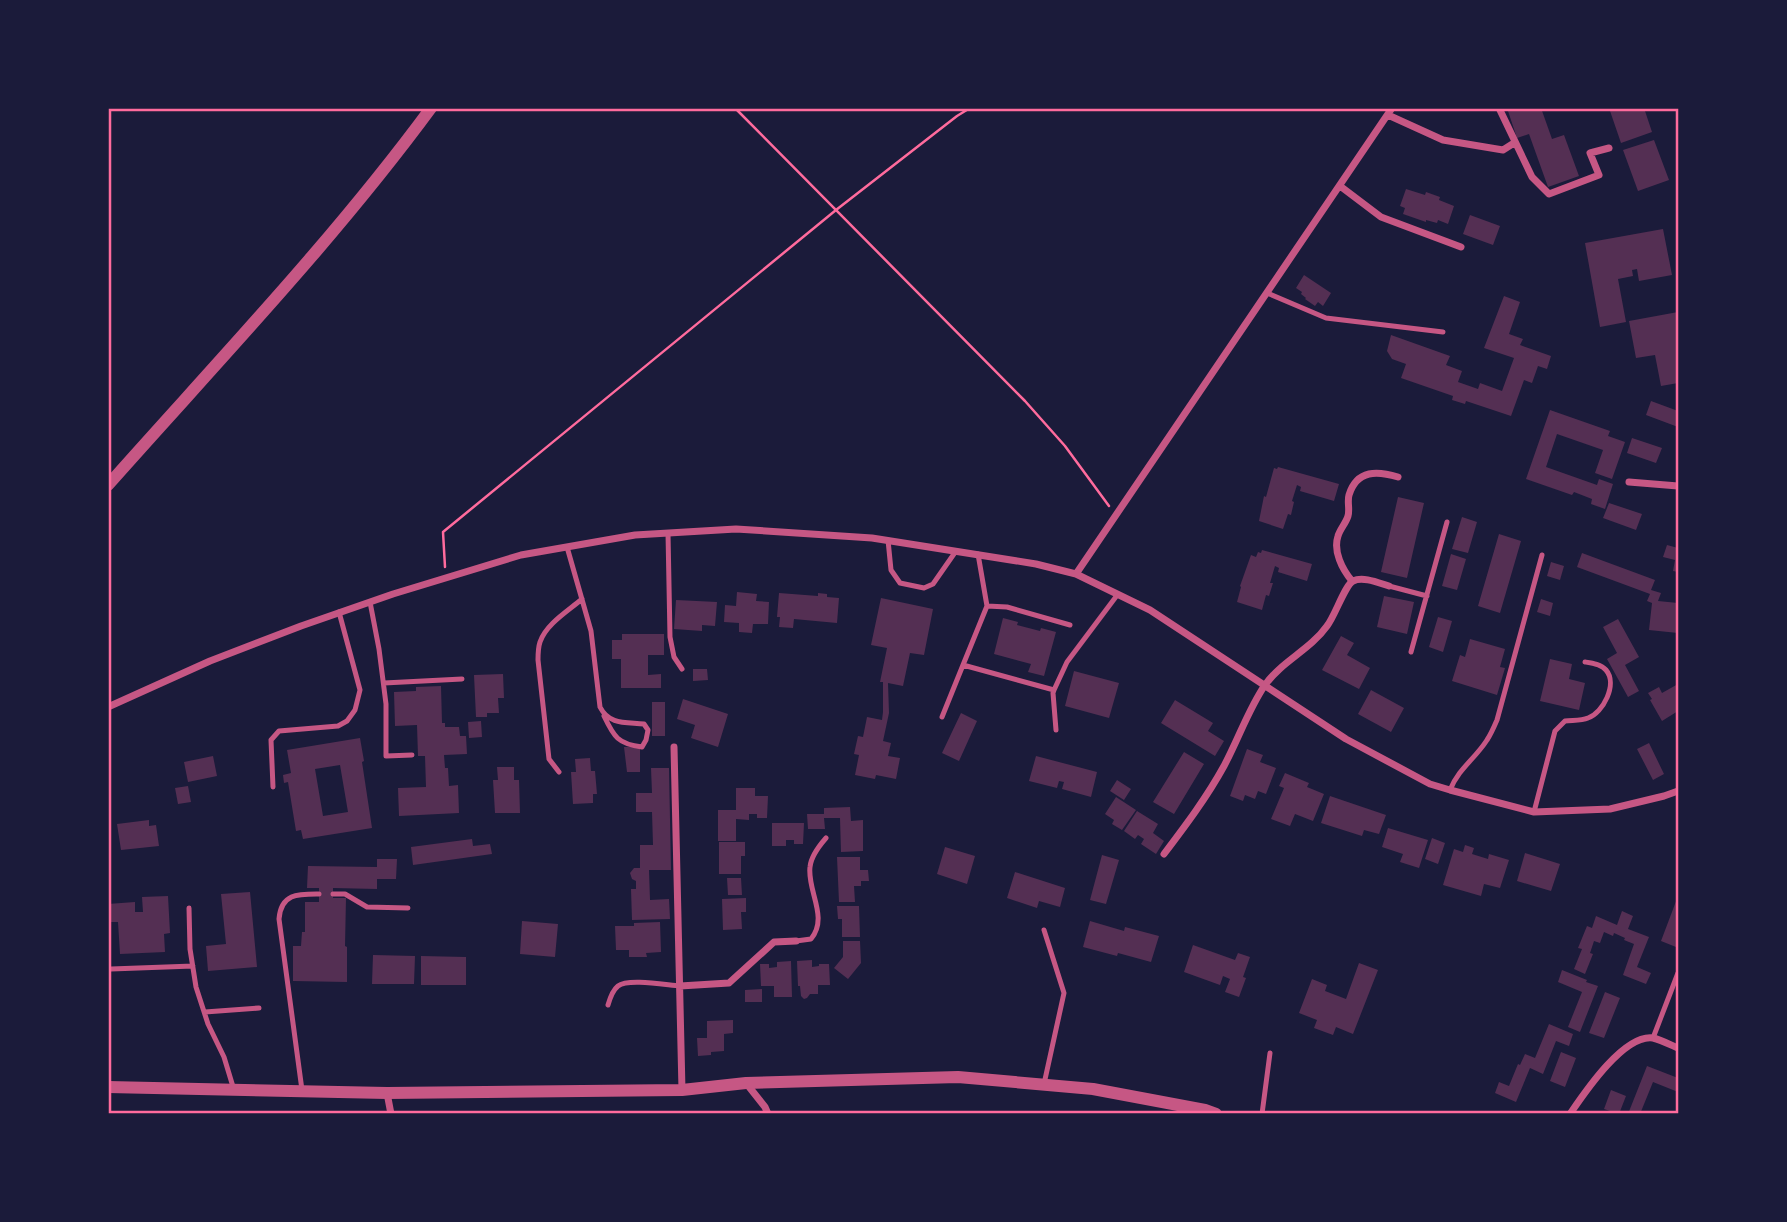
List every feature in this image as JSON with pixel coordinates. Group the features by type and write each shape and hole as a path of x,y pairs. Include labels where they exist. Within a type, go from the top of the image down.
{"street":[{"path":"108,485 295,278 431,108"},
{"path":"1499,108 1532,177 1549,194 1599,175 1590,153 1608,148"},
{"path":"1076,574 1390,112 1443,140 1503,150 1514,143"},
{"path":"1340,186 1381,217 1461,247"},
{"path":"1352,581 1340,565 1337,544 1339,533 1348,517 1350,492 1355,484 1371,473 1382,472 1398,477"},
{"path":"1629,482 1678,486"},
{"path":"108,707 210,661 339,612 521,555 635,535 736,529 888,540 1036,564 1076,574 1150,610 1346,739 1430,784 1450,790 1534,812 1609,809 1678,791"},
{"path":"1164,854 1198,809 1265,686 1276,671 1310,646 1325,629 1352,581 1360,579 1390,586"},
{"path":"674,747 682,1090"},
{"path":"680,986 729,983 774,942 796,941"},
{"path":"1570,1114 1618,1054 1630,1044 1653,1038 1678,1048"},
{"path":"108,1087 387,1093 682,1090 746,1083 958,1077 1093,1089 1216,1114"},
{"path":"746,1083 768,1114"},
{"path":"387,1093 391,1114"}],"lane":[{"path":"1267,293 1326,318 1443,332"},
{"path":"1411,652 1447,522"},
{"path":"668,533 670,637 674,657 682,669"},
{"path":"888,540 891,570 900,583 924,588 933,584 956,551"},
{"path":"567,547 591,631 600,707 604,716 613,736 627,745 642,747 648,730 644,724 612,721 604,716"},
{"path":"942,717 987,606 978,554"},
{"path":"1450,790 1462,768 1488,739 1497,720 1542,555"},
{"path":"1390,586 1427,596"},
{"path":"1056,730 1054,690 1067,662 1118,594"},
{"path":"559,772 549,759 539,649 545,632 582,599"},
{"path":"370,601 384,683 386,756 412,755"},
{"path":"987,606 1007,607 1070,625"},
{"path":"273,787 271,740 279,731 338,726 347,721 355,710 359,690 339,612"},
{"path":"1534,812 1555,731 1565,721 1586,719 1594,715 1606,701 1610,677 1600,665 1585,662"},
{"path":"963,665 1054,690"},
{"path":"384,683 462,679"},
{"path":"796,941 811,939 816,933 818,912 809,866 826,838"},
{"path":"303,1091 279,919 280,911 294,895 319,894"},
{"path":"333,894 345,894 367,907 408,908"},
{"path":"189,908 190,949 197,987 208,1024 224,1057 234,1090"},
{"path":"1044,930 1064,993 1044,1084"},
{"path":"111,969 193,966"},
{"path":"1653,1038 1678,973"},
{"path":"608,1005 622,983 680,986"},
{"path":"205,1012 259,1008"},
{"path":"1262,1114 1270,1053"}],"path":[{"path":"735,108 1025,401 1065,446 1116,516"},
{"path":"446,578 443,532 836,210 970,108"}],"building":[{"path":"1507,108 1541,108 1552,139 1564,135 1579,176 1548,187 1529,134 1517,138"},
{"path":"1609,108 1644,108 1652,132 1621,143"},
{"path":"1654,140 1669,180 1638,191 1623,150"},
{"path":"1406,189 1425,195 1426,192 1454,206 1448,224 1438,220 1437,223 1426,222 1403,214 1405,208 1400,206"},
{"path":"1470,215 1500,226 1493,245 1463,234"},
{"path":"1663,229 1672,275 1639,281 1637,269 1632,270 1633,276 1618,279 1626,322 1600,327 1585,243"},
{"path":"1304,275 1331,293 1323,306 1318,302 1315,306 1296,288"},
{"path":"1504,296 1520,302 1509,334 1523,339 1520,345 1551,356 1547,369 1538,366 1532,383 1524,380 1511,416 1466,401 1465,404 1452,400 1453,396 1401,378 1406,364 1392,359 1387,351 1391,335 1450,356 1446,365 1462,371 1458,382 1478,389 1480,383 1502,391 1514,358 1484,348"},
{"path":"1678,312 1678,383 1661,386 1655,355 1636,358 1629,321"},
{"path":"1651,401 1678,411 1678,427 1646,415"},
{"path":"1550,410 1610,431 1608,436 1625,442 1612,479 1595,473 1603,450 1557,434 1546,467 1597,485 1599,479 1613,484 1605,509 1591,504 1592,499 1574,492 1572,495 1526,479"},
{"path":"1632,438 1662,448 1656,463 1627,453"},
{"path":"1274,468 1339,484 1334,501 1300,491 1301,487 1297,485 1291,515 1288,514 1283,529 1259,521 1264,496 1266,497"},
{"path":"1398,497 1424,503 1407,578 1381,572"},
{"path":"1609,503 1642,514 1636,530 1603,518"},
{"path":"1462,517 1477,522 1468,553 1452,549"},
{"path":"1499,534 1521,541 1500,613 1478,606"},
{"path":"1667,545 1678,548 1678,572 1673,571 1675,560 1663,557"},
{"path":"1262,550 1312,564 1307,581 1278,572 1279,568 1275,566 1270,583 1273,583 1262,610 1237,602 1251,555 1256,557"},
{"path":"1582,553 1655,580 1651,590 1661,593 1658,601 1678,603 1678,633 1649,630 1652,603 1647,601 1650,594 1577,567"},
{"path":"1451,554 1466,559 1457,590 1442,586"},
{"path":"1551,562 1564,566 1560,580 1547,576"},
{"path":"737,592 757,594 756,601 769,602 768,624 753,624 752,633 739,632 739,623 724,622 725,605 736,606"},
{"path":"779,593 818,596 818,593 839,598 837,623 794,619 793,628 779,627"},
{"path":"1384,596 1414,602 1407,634 1377,627"},
{"path":"881,598 933,609 924,655 910,653 903,686 888,683 889,713 883,741 891,743 888,756 900,758 896,779 855,775 859,755 854,754 858,736 863,737 867,717 882,720 883,682 880,682 887,648 871,645"},
{"path":"1541,599 1553,603 1550,616 1537,612"},
{"path":"676,600 717,602 715,626 702,625 702,631 674,629"},
{"path":"1438,617 1452,621 1443,652 1429,647"},
{"path":"1003,618 1018,622 1017,625 1056,632 1044,676 1028,672 1031,664 994,654"},
{"path":"1618,619 1639,657 1625,665 1639,691 1628,697 1607,659 1617,653 1603,627"},
{"path":"622,634 664,634 664,655 648,655 648,675 661,674 661,688 621,688 621,659 612,659 612,640 622,640"},
{"path":"1341,636 1354,643 1347,655 1370,668 1359,689 1322,670"},
{"path":"1470,639 1505,649 1500,667 1505,668 1497,695 1452,681 1460,655 1465,657"},
{"path":"1550,659 1572,664 1569,679 1585,683 1579,710 1540,701"},
{"path":"693,669 707,669 708,680 693,681"},
{"path":"1074,671 1119,683 1109,718 1065,706"},
{"path":"503,674 504,698 498,698 499,713 476,717 474,675"},
{"path":"1678,684 1678,711 1662,721 1648,693 1659,687 1662,693"},
{"path":"441,686 442,723 445,723 445,727 459,727 460,736 466,736 467,754 444,755 449,786 458,785 459,813 399,816 398,788 426,787 425,756 418,756 417,725 395,726 394,692 416,691 416,687"},
{"path":"1371,690 1404,708 1391,732 1358,714"},
{"path":"683,699 728,714 718,747 691,738 695,725 677,719"},
{"path":"1175,700 1213,723 1208,731 1224,741 1215,756 1161,723"},
{"path":"652,702 665,702 665,736 652,736"},
{"path":"961,713 977,721 959,761 942,753"},
{"path":"481,721 482,737 469,738 468,722"},
{"path":"360,738 372,828 303,839 301,830 296,831 288,782 284,783 283,775 291,773 287,750","holes":["340,765 348,812 323,816 315,769"]},
{"path":"1649,743 1664,774 1653,780 1637,749"},
{"path":"624,747 640,747 640,772 627,772"},
{"path":"1247,749 1263,755 1260,762 1276,768 1266,794 1258,791 1255,799 1245,795 1243,801 1230,796"},
{"path":"1184,752 1204,764 1174,814 1153,802"},
{"path":"213,756 217,776 188,782 184,762"},
{"path":"1036,756 1097,772 1091,797 1062,789 1064,782 1059,781 1057,788 1029,781"},
{"path":"590,758 591,771 595,771 597,794 593,794 593,803 573,804 571,772 576,772 575,759"},
{"path":"497,767 514,767 514,780 519,780 520,813 495,813 493,780 498,780"},
{"path":"651,768 669,768 671,870 649,870 650,900 669,899 670,919 632,920 631,889 636,889 636,881 630,873 634,868 640,868 640,845 653,845 652,812 636,812 636,793 652,793"},
{"path":"1285,773 1309,783 1307,787 1324,794 1313,821 1295,814 1290,826 1271,819 1284,788 1279,786"},
{"path":"1117,780 1131,789 1124,800 1110,791"},
{"path":"188,786 191,802 178,804 175,788"},
{"path":"736,788 755,788 755,796 768,796 767,818 757,818 757,814 749,814 749,820 736,819 736,841 718,841 718,810 736,810"},
{"path":"1330,796 1386,815 1379,834 1364,830 1362,836 1321,823"},
{"path":"1116,797 1136,810 1122,830 1112,824 1114,820 1105,814"},
{"path":"850,807 851,821 863,820 863,851 841,852 840,818 824,818 825,829 808,829 807,814 824,814 824,808"},
{"path":"1137,811 1158,824 1153,833 1164,841 1156,854 1141,844 1144,839 1138,835 1135,839 1124,831"},
{"path":"149,820 149,826 156,825 159,846 121,850 117,824"},
{"path":"772,823 804,823 803,844 786,840 786,846 772,846"},
{"path":"1388,828 1428,840 1419,868 1400,862 1403,854 1382,847"},
{"path":"1432,838 1445,843 1438,864 1425,859"},
{"path":"472,839 473,846 490,844 492,854 413,865 411,847"},
{"path":"719,842 745,842 745,856 741,856 741,874 719,874"},
{"path":"1465,845 1474,848 1472,854 1488,859 1489,854 1509,860 1500,888 1484,884 1481,896 1443,885 1454,849 1463,852"},
{"path":"945,847 975,856 967,884 937,874"},
{"path":"1525,853 1560,864 1551,891 1517,881"},
{"path":"1102,855 1119,860 1106,904 1090,900"},
{"path":"837,857 860,857 860,870 868,870 869,881 861,881 861,886 854,886 855,902 839,902"},
{"path":"377,859 397,859 396,879 377,879 377,889 333,888 333,898 346,898 347,982 293,981 293,946 301,946 302,932 305,932 305,902 319,902 319,888 307,888 308,866 377,867"},
{"path":"1015,872 1065,888 1060,907 1039,901 1037,908 1007,898"},
{"path":"727,878 741,878 742,895 728,895"},
{"path":"250,892 257,967 208,971 206,946 226,944 221,894"},
{"path":"168,896 170,933 164,934 165,952 120,954 118,922 108,922 108,904 135,902 135,912 143,912 142,897"},
{"path":"1678,896 1678,941 1676,947 1661,941"},
{"path":"746,898 746,912 741,912 742,929 723,930 722,899"},
{"path":"837,906 859,906 860,937 842,937 842,919 838,919"},
{"path":"1622,911 1633,916 1628,929 1649,937 1637,967 1651,973 1646,984 1623,975 1634,944 1614,933 1613,936 1604,932 1600,943 1594,941 1590,953 1593,954 1585,974 1574,969 1582,949 1578,948 1587,926 1592,928 1596,916 1617,925"},
{"path":"522,921 558,924 555,957 520,954"},
{"path":"1090,921 1124,931 1125,927 1159,936 1151,962 1083,947"},
{"path":"660,922 661,952 646,953 647,957 629,957 629,950 616,950 615,926"},
{"path":"843,941 860,941 861,963 848,979 834,968 843,957"},
{"path":"1193,945 1235,960 1238,953 1250,957 1239,997 1225,992 1230,979 1223,976 1220,985 1184,972"},
{"path":"373,955 415,956 414,984 372,984"},
{"path":"421,956 466,957 466,985 421,985"},
{"path":"812,960 812,967 829,964 830,985 818,985 818,994 810,994 804,999 798,986 797,961"},
{"path":"791,961 792,997 774,997 774,986 761,986 760,964 769,964 769,968 777,967 777,962"},
{"path":"1359,963 1378,970 1353,1034 1336,1027 1333,1035 1314,1028 1317,1020 1299,1013 1312,979 1327,985 1325,991 1346,999"},
{"path":"1562,970 1598,986 1580,1032 1568,1027 1582,992 1558,982"},
{"path":"762,989 762,1002 745,1002 745,990"},
{"path":"1605,992 1620,998 1604,1038 1589,1033"},
{"path":"733,1020 733,1033 724,1034 724,1051 698,1056 697,1038 707,1038 707,1021"},
{"path":"1549,1024 1573,1034 1569,1046 1556,1041 1543,1074 1530,1068 1516,1102 1495,1093 1499,1082 1509,1086 1525,1054 1535,1058"},
{"path":"1561,1052 1576,1058 1565,1087 1550,1081"},
{"path":"1647,1066 1678,1078 1678,1092 1653,1082 1640,1114 1628,1114"},
{"path":"1611,1090 1626,1096 1619,1114 1604,1109"}]}
